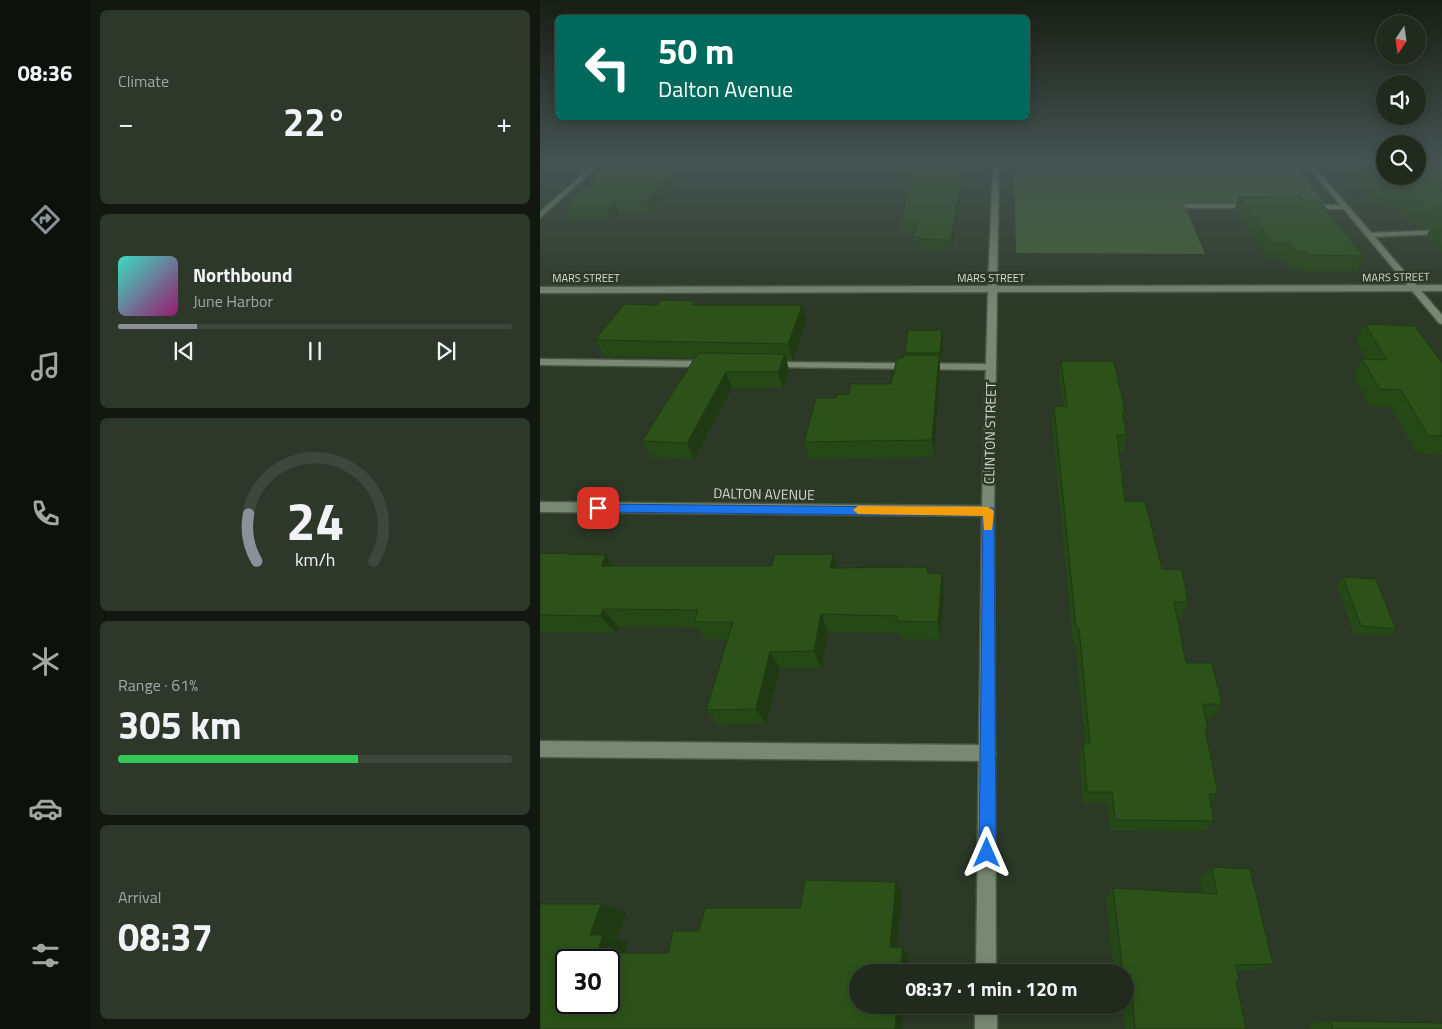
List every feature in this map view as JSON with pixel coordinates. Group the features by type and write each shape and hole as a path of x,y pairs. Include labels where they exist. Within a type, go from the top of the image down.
{"street":[{"name":"CLINTON STREET","path":"986,964 988,511 995,212"},
{"path":"1349,212 1442,321"},
{"path":"1369,235 1442,232"},
{"name":"MARS STREET","path":"540,290 1442,288"},
{"path":"540,362 717,364"},
{"path":"756,365 991,367"},
{"name":"DALTON AVENUE","path":"540,507 988,511"},
{"path":"540,749 988,753"},
{"path":"986,1014 986,1029"}],"green space":[{"path":"1015,212 1187,212 1205,254 1016,253"}],"building":[{"path":"903,212 956,212 951,240 919,239 920,237 913,237 918,221 900,221"},
{"path":"1249,212 1329,212 1364,256 1307,255 1305,252 1295,252 1290,243 1273,243"},
{"path":"1442,217 1442,223 1436,218"},
{"path":"660,300 695,301 693,305 802,305 788,344 595,340 624,304 657,305"},
{"path":"1365,324 1415,326 1442,363 1442,436 1429,436 1401,390 1380,389 1362,359 1387,360"},
{"path":"908,330 942,330 940,353 905,353"},
{"path":"698,353 785,354 778,372 726,372 687,443 642,441"},
{"path":"903,355 939,355 932,440 804,442 816,398 836,398 837,394 849,394 851,384 891,384 897,358 903,358"},
{"path":"1061,361 1114,361 1125,411 1122,411 1127,435 1117,435 1125,501 1145,501 1162,569 1182,570 1188,602 1174,602 1186,663 1212,663 1222,704 1203,704 1208,728 1205,728 1218,794 1209,794 1214,821 1115,820 1112,792 1087,792 1083,744 1090,744 1079,628 1076,628 1054,406 1067,406"},
{"path":"540,553 606,555 601,566 772,566 775,554 833,554 830,568 927,567 927,573 942,574 938,622 897,621 897,616 821,614 814,651 770,652 756,709 706,710 733,622 694,622 698,610 603,609 600,616 540,615"},
{"path":"1343,577 1376,579 1396,629 1361,626"},
{"path":"1212,867 1250,869 1273,964 1236,965 1239,980 1236,981 1246,1029 1135,1029 1134,964 1122,964 1113,888 1217,894"},
{"path":"805,880 896,882 890,947 903,948 901,964 849,964 849,1014 896,1014 895,1029 540,1029 540,904 601,904 590,935 603,935 598,949 555,949 555,1014 620,1014 620,953 668,953 673,931 699,931 705,908 800,908"},
{"path":"1331,1021 1442,1023 1442,1029 1333,1029"}],"slow traffic":[{"path":"858,510 988,511 988,527"}],"route":[{"path":"598,508 988,511 987,853"}]}
